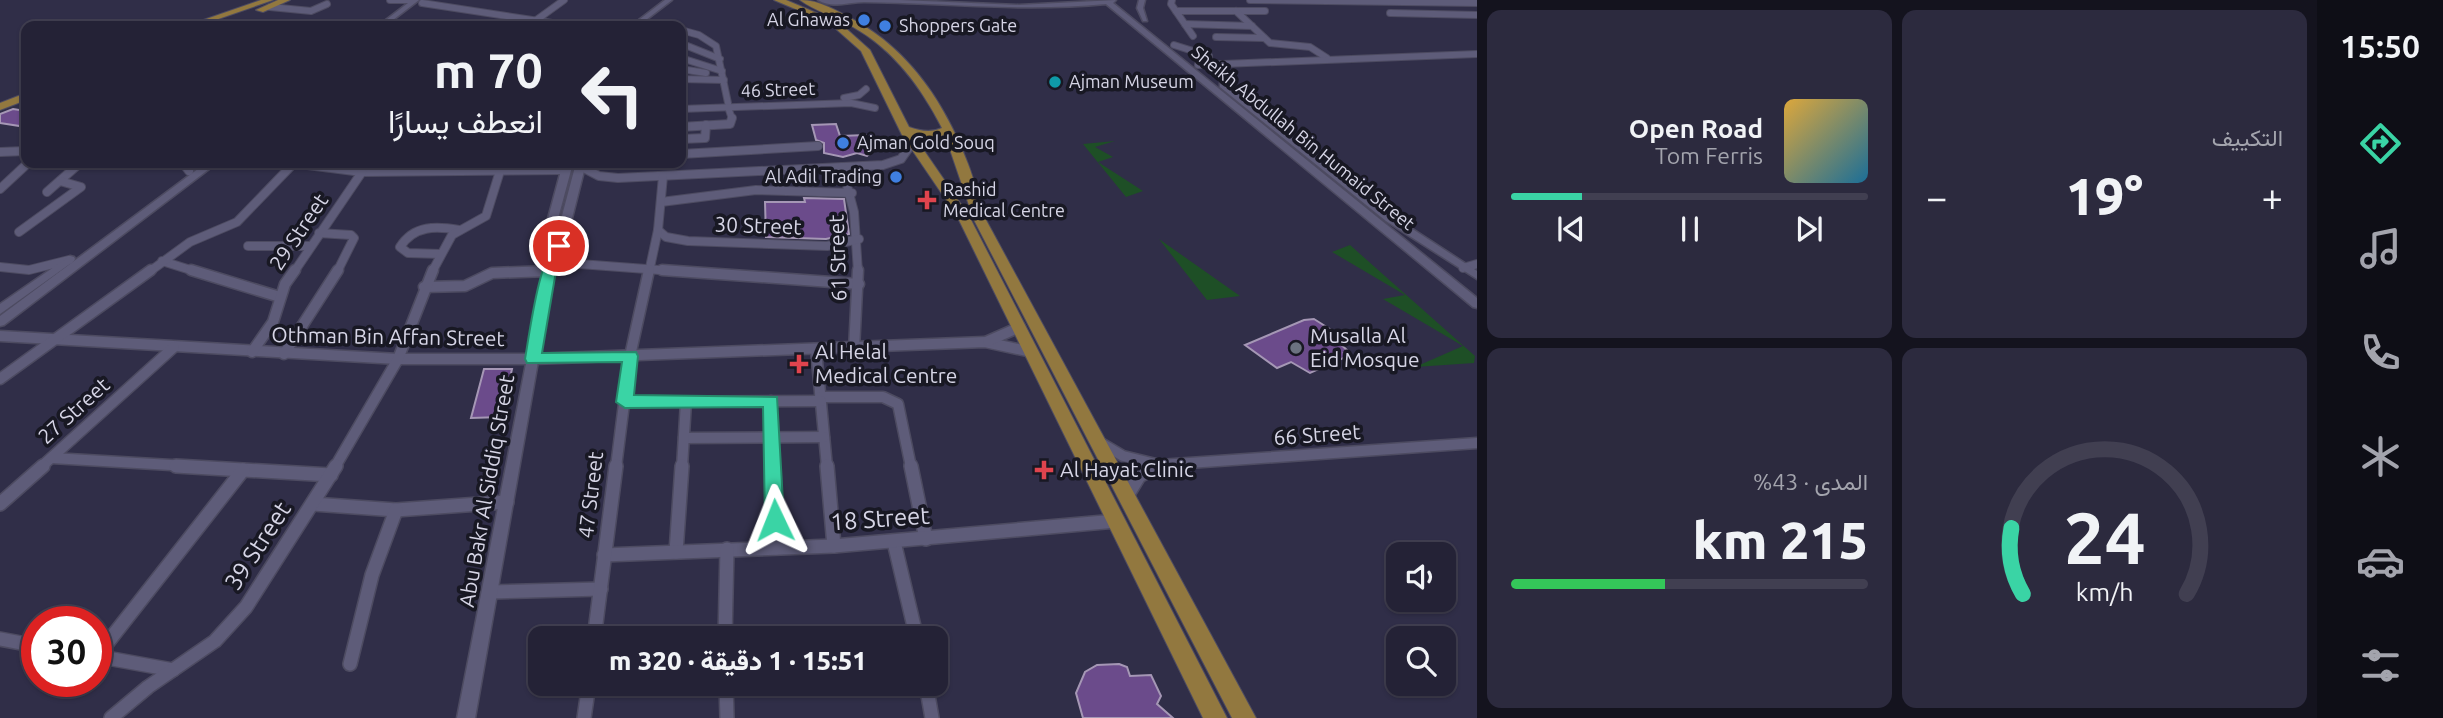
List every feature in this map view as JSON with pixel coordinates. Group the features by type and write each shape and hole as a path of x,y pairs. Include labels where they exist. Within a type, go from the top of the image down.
{"main road":[{"path":"207,21 286,0"},
{"path":"778,0 830,21 856,39 864,50 909,135 957,206 1214,718"},
{"path":"804,0 837,13 911,67 948,129 980,220 1101,443 1244,718"},
{"path":"224,21 269,3"},
{"path":"0,99 21,90"},
{"path":"0,107 21,98"},
{"path":"909,135 940,134 948,129"}],"street":[{"path":"390,0 419,1 535,21 564,0"},
{"path":"630,21 657,0"},
{"path":"641,21 669,0"},
{"path":"821,0 828,4 843,2 952,7 1071,4 1112,0 1156,29"},
{"path":"907,0 1051,0"},
{"name":"Sheikh Abdullah Bin Humaid Street","path":"1112,0 1156,29 1314,170 1477,304"},
{"name":"Sheikh Abdullah Bin Humaid Street","path":"1112,0 1125,16 1199,68 1398,224 1477,276"},
{"path":"1142,0 1140,8 1145,20"},
{"path":"1172,0 1193,36"},
{"path":"1253,0 1474,2"},
{"path":"395,21 401,19 419,1"},
{"path":"393,21 419,1"},
{"path":"837,13 837,6 843,2"},
{"path":"269,3 311,11 327,4"},
{"path":"1071,4 1125,16"},
{"path":"1176,11 1265,11"},
{"path":"1236,11 1274,44 1310,47 1327,58"},
{"path":"1212,12 1226,25"},
{"path":"1390,13 1477,15"},
{"path":"1185,24 1252,26"},
{"path":"686,32 704,38 716,47 732,123 686,127"},
{"path":"1216,37 1264,38"},
{"path":"686,45 704,38"},
{"path":"1174,45 1209,56 1209,60 1199,68"},
{"path":"686,47 720,59"},
{"path":"1199,68 1327,58 1477,54"},
{"path":"686,61 723,75"},
{"path":"686,70 723,75"},
{"path":"686,79 723,75"},
{"name":"46 Street","path":"831,101 855,96 866,89"},
{"name":"46 Street","path":"686,107 831,101 875,108"},
{"path":"686,139 705,138 706,125"},
{"path":"584,168 591,174 608,178 896,162 904,156 909,135"},
{"path":"686,154 818,146"},
{"path":"0,152 21,151"},
{"name":"61 Street","path":"842,167 852,193 859,239 854,349"},
{"path":"0,189 23,168"},
{"path":"47,192 74,168"},
{"path":"0,310 69,260 112,234 185,168"},
{"path":"0,322 112,234 205,168"},
{"path":"0,379 190,242 237,222 288,168"},
{"path":"331,168 362,172 443,172 507,168 487,217 477,224 459,230 416,230 409,234 400,247 408,253 441,254"},
{"path":"443,172 446,168"},
{"name":"Abu Bakr Al Siddiq Street","path":"551,266 548,237 567,168"},
{"name":"Abu Bakr Al Siddiq Street","path":"466,718 551,266 579,168"},
{"path":"646,168 646,177"},
{"path":"1314,170 1329,169"},
{"name":"29 Street","path":"252,352 273,322 285,284 362,172"},
{"name":"47 Street","path":"596,626 630,356 658,230 663,176"},
{"path":"19,232 81,187 60,181"},
{"path":"562,186 575,186"},
{"path":"661,202 708,195 824,190 852,193"},
{"name":"39 Street","path":"111,718 215,641 232,625 331,475 398,359 424,287 451,235 459,230"},
{"name":"30 Street","path":"658,230 673,239 688,241 827,246 859,239"},
{"path":"284,354 340,267 354,238 351,234 319,233"},
{"path":"248,246 311,246"},
{"path":"0,267 22,270 69,260"},
{"path":"162,261 280,297"},
{"path":"1464,268 1477,264"},
{"path":"424,287 465,286 492,273 551,266 649,269 859,284"},
{"path":"22,270 31,277 29,289"},
{"name":"Othman Bin Affan Street","path":"985,342 1020,327"},
{"name":"Othman Bin Affan Street","path":"0,336 398,359 533,359 985,342 1032,352"},
{"name":"27 Street","path":"0,504 174,348"},
{"path":"816,350 834,546"},
{"path":"625,402 883,397 898,404 926,539"},
{"path":"771,401 776,548"},
{"path":"676,552 686,402"},
{"path":"684,438 824,437"},
{"name":"66 Street","path":"1101,443 1123,456 1160,465 1477,443"},
{"path":"52,458 331,475"},
{"path":"1128,494 1139,476 1160,465"},
{"path":"112,636 243,470"},
{"path":"313,503 396,510 507,502"},
{"path":"350,664 372,575 396,510"},
{"name":"18 Street","path":"604,555 834,546 1116,521"},
{"path":"894,542 914,626"},
{"path":"725,626 727,549"},
{"path":"491,592 601,589"},
{"path":"0,639 21,643"},
{"path":"112,659 173,670"},
{"path":"584,718 587,696"},
{"path":"726,696 727,718"},
{"path":"928,696 932,718"}],"green space":[{"path":"1115,141 1095,147 1113,157 1098,162 1143,191 1126,197 1083,144"},
{"path":"1159,239 1240,296 1207,300"},
{"path":"1350,245 1475,356 1474,363 1415,367 1463,346 1383,299 1405,295 1332,252"}],"building":[{"path":"13,109 21,110 21,126 0,123 0,114"},
{"name":"Ajman Gold Souq","path":"836,124 840,136 866,135 872,152 867,156 857,153 843,157 824,153 824,143 816,140 812,125"},
{"path":"804,198 844,199 849,234 826,239 766,237 765,202 805,202"},
{"name":"Musalla Al Eid Mosque","path":"1314,319 1344,338 1337,341 1348,351 1344,353 1348,356 1310,373 1291,362 1277,368 1245,345 1304,320"},
{"path":"484,369 512,369 501,417 471,418"},
{"path":"1119,664 1127,667 1130,676 1151,675 1161,696 1157,704 1173,718 1083,718 1076,693 1085,672 1097,665"}],"place":[{"name":"Al Ghawas","path":"864,20"},
{"name":"Shoppers Gate","path":"885,26"},
{"name":"Ajman Museum","path":"1055,82"},
{"name":"Ajman Gold Souq","path":"843,143"},
{"name":"Al Adil Trading","path":"896,177"},
{"name":"Rashid Medical Centre","path":"927,200"},
{"name":"Musalla Al Eid Mosque","path":"1296,348"},
{"name":"Al Helal Medical Centre","path":"799,364"},
{"name":"Al Hayat Clinic","path":"1044,470"}],"route":[{"path":"559,246 549,271 533,359 630,356 625,402 771,401 775,520"}]}
